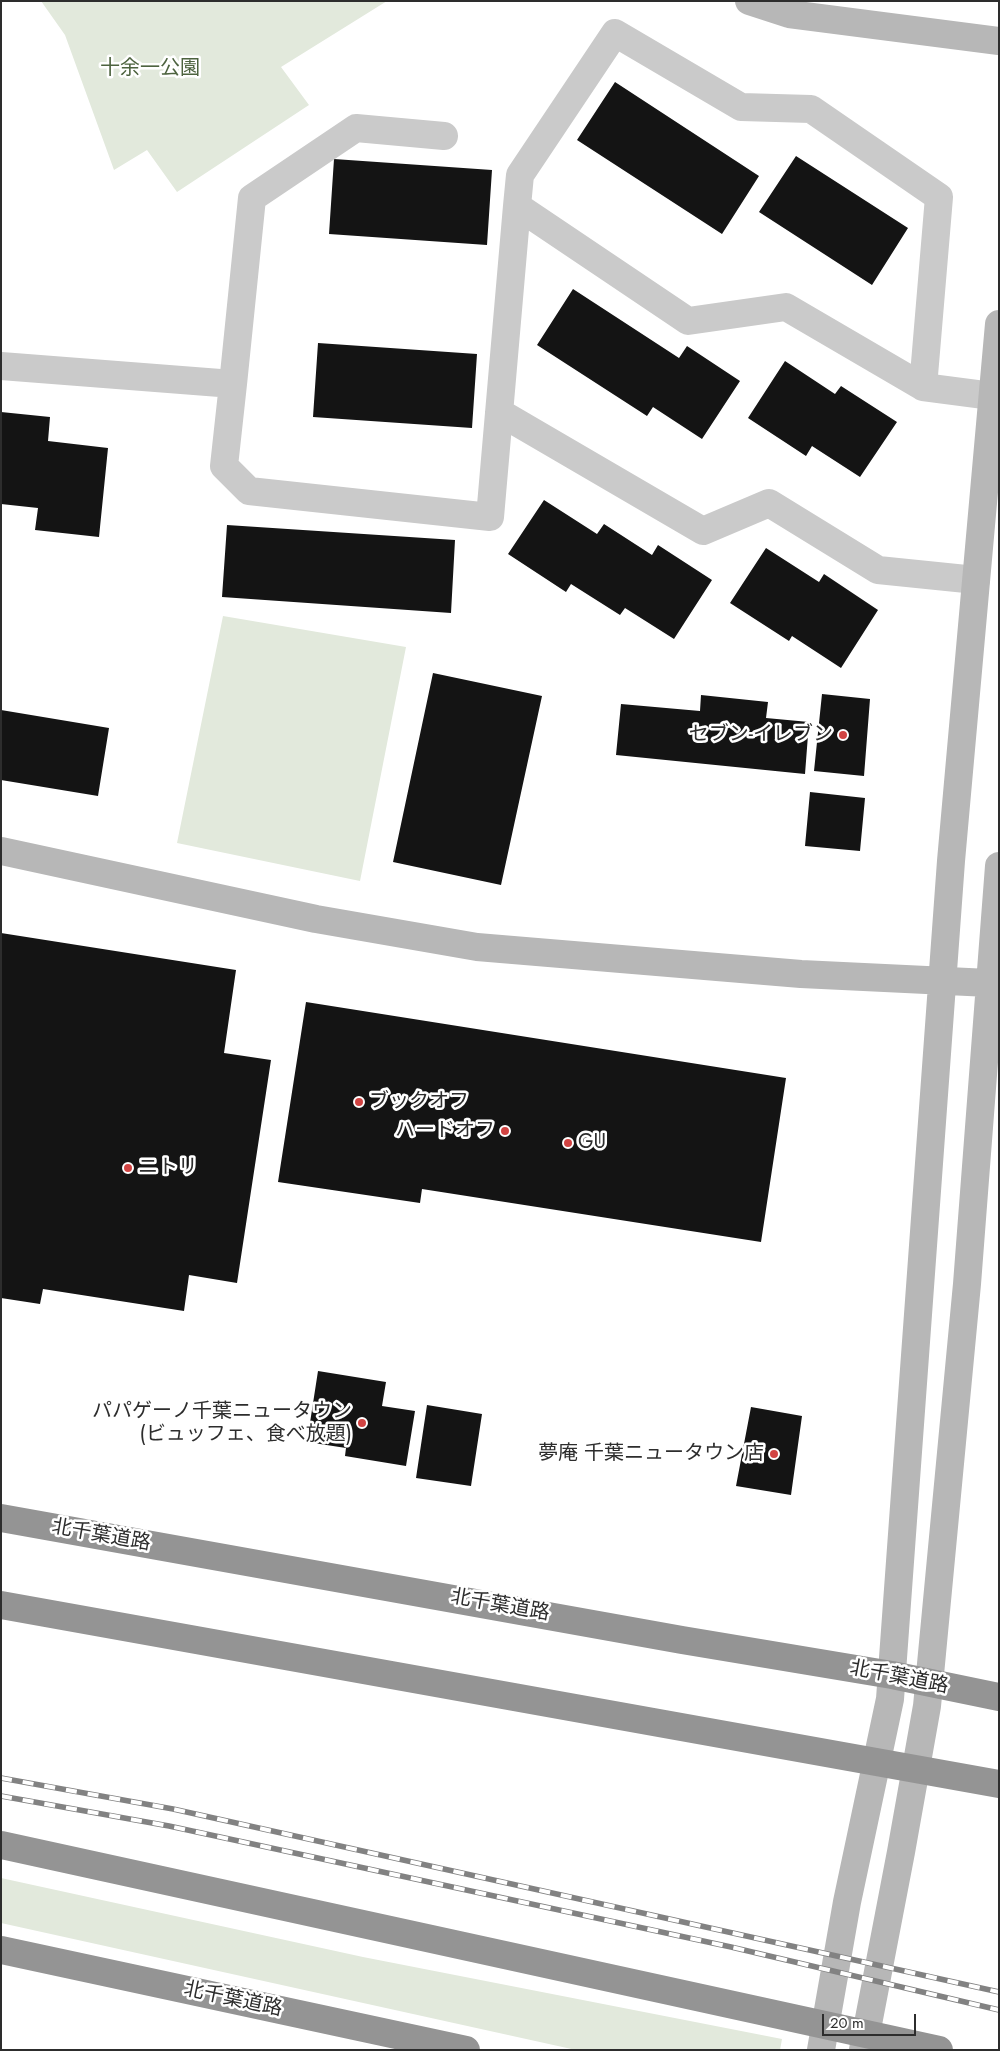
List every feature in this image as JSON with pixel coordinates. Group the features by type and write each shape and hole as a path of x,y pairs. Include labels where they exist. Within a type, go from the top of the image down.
{"highway":[{"name":"北千葉道路","path":"1,1518 682,1640 928,1695 999,1697"},
{"path":"1,1605 999,1784"},
{"path":"1,1845 939,2050"},
{"name":"北千葉道路","path":"1,1950 466,2050"}],"street":[{"path":"749,1 789,14 999,41"},
{"path":"444,136 356,128 252,198 224,466 249,491 490,517 520,175 615,33 741,107 810,109 939,197 923,387"},
{"path":"517,206 688,321 786,307 923,387 992,396"},
{"path":"821,2050 847,1902 891,1687 951,861 999,324"},
{"path":"1,366 233,384"},
{"path":"499,412 703,531 769,503 878,570 976,580"},
{"path":"1,851 316,919 477,947 801,974 995,984"},
{"path":"863,2050 902,1852 928,1695 995,984 999,866"}],"green space":[{"name":"十余一公園","path":"41,1 387,1 281,67 309,105 177,192 147,150 114,170 65,35"},
{"path":"223,616 406,647 360,881 177,843"},
{"path":"1,1878 363,1957 782,2039 780,2050 576,2050 1,1923"}],"building":[{"path":"615,82 759,176 722,234 577,140"},
{"path":"796,156 908,228 872,285 759,212"},
{"path":"334,159 492,170 487,245 329,234"},
{"path":"573,289 679,358 687,346 740,381 702,439 653,407 647,416 537,345"},
{"path":"318,343 477,354 472,428 313,417"},
{"path":"785,361 835,394 841,386 897,422 860,477 812,446 806,456 748,418"},
{"path":"1,412 50,417 48,441 108,448 99,537 35,530 38,508 1,504"},
{"path":"544,500 597,534 604,524 652,555 658,545 712,580 674,639 625,608 620,615 571,584 566,592 508,554"},
{"path":"227,525 455,540 451,613 222,597"},
{"path":"766,548 819,582 824,574 878,610 841,668 792,636 789,641 730,603"},
{"path":"433,673 542,696 501,885 393,862"},
{"name":"セブン-イレブン","path":"822,694 870,699 864,776 814,771"},
{"path":"701,695 768,702 766,718 809,722 805,774 616,755 621,704 700,711"},
{"path":"1,710 109,728 98,796 1,780"},
{"path":"810,792 865,798 860,851 805,846"},
{"name":"ニトリ","path":"1,933 236,970 224,1053 271,1060 237,1283 189,1275 184,1311 43,1289 40,1304 1,1298"},
{"path":"306,1002 786,1078 761,1242 422,1189 420,1203 278,1182"},
{"path":"318,1371 386,1382 382,1406 415,1411 406,1466 345,1456 346,1448 307,1442"},
{"path":"427,1405 482,1414 471,1486 416,1478"},
{"path":"751,1407 802,1416 791,1495 736,1486"}],"railway":[{"path":"1,1778 173,1809 999,1992"},
{"path":"1,1796 169,1826 731,1947 999,2010"}],"place":[{"name":"セブン-イレブン","path":"843,735"},
{"name":"ブックオフ","path":"359,1102"},
{"name":"ハードオフ","path":"505,1131"},
{"name":"GU","path":"568,1143"},
{"name":"ニトリ","path":"128,1168"},
{"name":"パパゲーノ千葉ニュータウン (ビュッフェ、食べ放題)","path":"362,1423"},
{"name":"夢庵 千葉ニュータウン店","path":"774,1454"}]}
